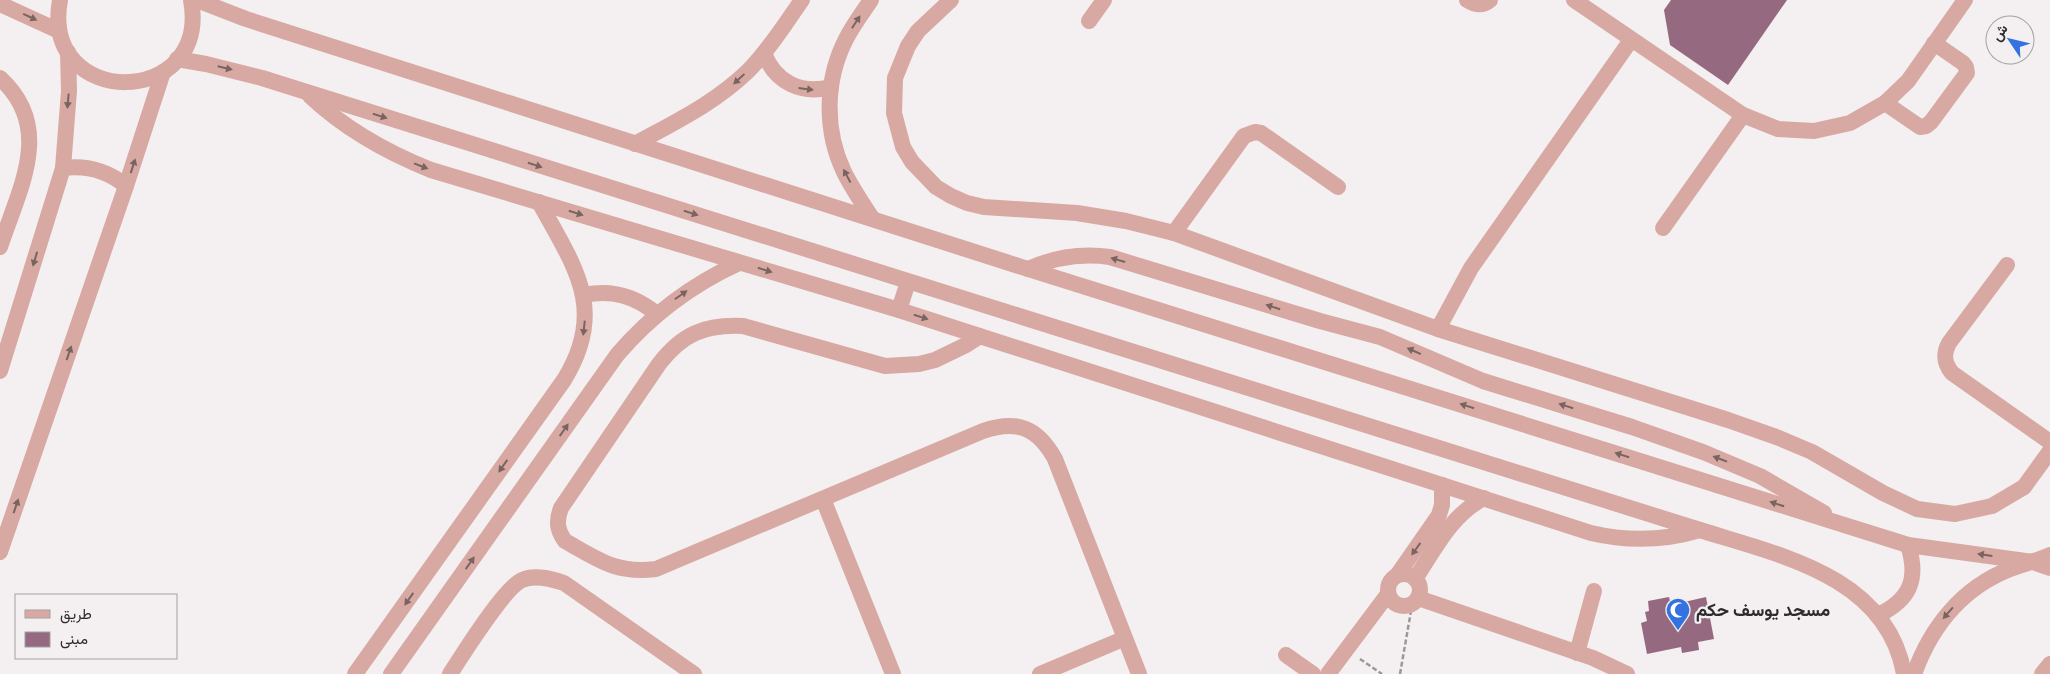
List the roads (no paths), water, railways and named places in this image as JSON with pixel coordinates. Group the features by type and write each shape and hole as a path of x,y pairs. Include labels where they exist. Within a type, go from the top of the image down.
{"street":[{"path":"60,0 59,31 68,52 84,70 94,76 112,82 130,83 141,81 163,72 177,59 186,45 192,30 191,0"},
{"path":"197,0 246,19 635,144 1908,545 2033,562 2050,568"},
{"path":"635,144 714,99 743,75 764,53 802,0"},
{"path":"871,0 847,37 837,62 831,87 830,122 838,156 844,171 872,218"},
{"path":"951,0 918,31 904,54 895,78 893,104 897,131 903,147 923,176 951,196 984,207 1077,213 1126,221 1174,234 1438,329 1728,420 1779,438 1812,452 1883,493 1918,509 1955,514 1992,506 2024,487 2050,451"},
{"path":"1089,21 1104,0"},
{"path":"1467,0 1476,5 1485,4 1490,0"},
{"path":"1574,0 1743,116 1778,128 1814,131 1850,123 1885,104 1908,80 1965,0"},
{"path":"0,4 59,31"},
{"path":"1438,329 1471,268 1631,40"},
{"path":"1885,104 1920,126 1926,126 1931,122 1967,73 1963,63 1934,44"},
{"path":"0,371 63,168 69,92 68,52"},
{"path":"764,53 767,62 778,77 794,87 812,90 831,87"},
{"path":"177,59 234,70 1700,530 1822,572 1857,594 1878,615 1892,640 1904,674"},
{"path":"0,552 126,186 163,72"},
{"path":"0,78 15,94 22,105 26,116 30,141 28,165 0,247"},
{"path":"306,93 338,121 392,154 431,170 899,310 1442,485 1610,537 1647,540 1700,530"},
{"path":"1663,228 1743,116"},
{"path":"1174,234 1244,136 1249,133 1261,133 1338,187"},
{"path":"63,168 80,167 96,170 117,179 126,186"},
{"path":"355,674 572,368 583,340 584,295 574,266 539,202"},
{"path":"1028,269 1041,263 1068,256 1096,255 1110,257 1320,321 1380,337 1484,381 1632,427 1732,463 1788,490 1840,524"},
{"path":"391,674 617,355 657,314 691,288 739,263"},
{"path":"2007,265 1949,343 1945,350 1944,358 1952,373 2050,442"},
{"path":"899,310 908,282"},
{"path":"584,295 606,292 628,296 639,300 657,314"},
{"path":"980,336 935,360 919,364 885,366 743,326 711,327 696,332 681,340 659,364 561,508 557,525 560,534 565,541 612,567 645,571 656,569 1000,425 1017,426 1034,432 1047,444 1055,459 1139,674"},
{"path":"1328,674 1388,594 1389,582 1398,574 1439,515 1442,485"},
{"path":"1415,579 1454,520 1484,498"},
{"path":"823,499 893,674"},
{"path":"1878,615 1893,608 1905,595 1909,587 1914,562 1908,545"},
{"path":"1914,674 1921,653 1933,631 1966,594 1987,580 2009,569 2050,555"},
{"path":"1388,594 1398,605 1405,606 1415,600 1420,588 1415,579 1404,574 1398,574"},
{"path":"450,674 508,591 523,580 550,578 564,583 694,674"},
{"path":"1577,653 1594,591"},
{"path":"1415,600 1577,653 1592,666 1627,674"},
{"path":"1040,674 1124,639"},
{"path":"1286,655 1313,674"},
{"path":"2042,674 2050,664"}],"place":[{"name":"مسجد يوسف حكم","path":"1678,631"}]}
